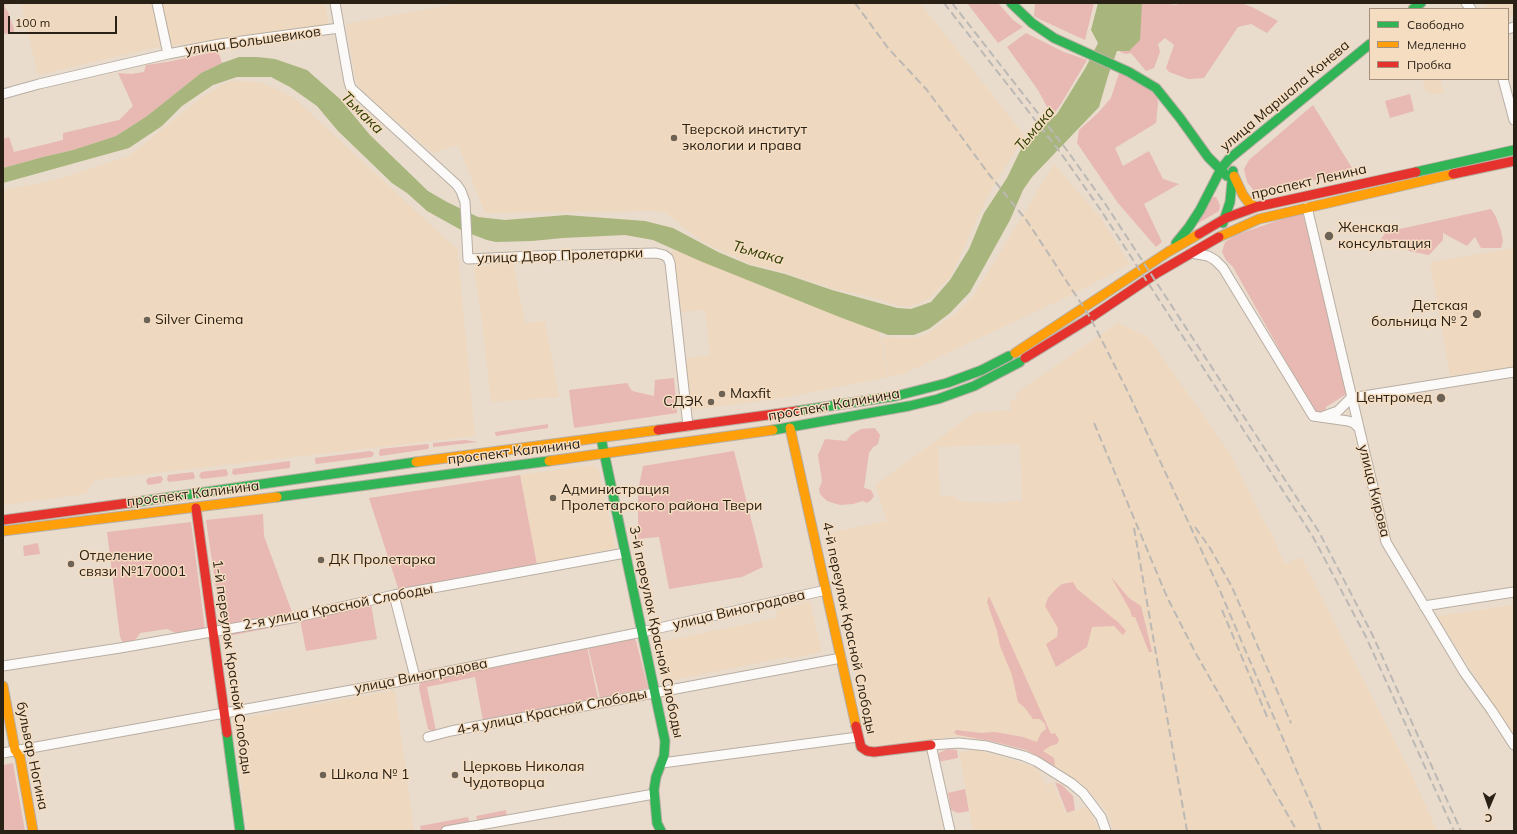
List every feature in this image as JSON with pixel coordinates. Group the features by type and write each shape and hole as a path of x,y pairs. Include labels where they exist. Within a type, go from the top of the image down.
{"main road":[{"path":"1011,3 1032,23 1054,38 1129,72 1148,82 1160,91 1208,157 1221,169 1230,181 1231,193"},
{"name":"улица Маршала Конева","path":"1168,252 1189,227 1221,169 1234,154 1369,45"},
{"name":"проспект Ленина","path":"1126,280 1168,252 1226,218 1256,207 1514,150"},
{"path":"1208,157 1224,157 1234,154 1232,163 1238,186 1250,204 1256,207"},
{"path":"1208,157 1211,176 1208,194"},
{"name":"проспект Ленина","path":"1130,290 1210,241 1252,221 1307,207 1514,161"},
{"path":"1210,241 1219,231 1230,206 1233,171"},
{"path":"1231,193 1246,199"},
{"name":"проспект Калинина","path":"3,520 200,494 484,453 797,412 918,392 961,378 1012,354 1126,280"},
{"name":"проспект Калинина","path":"3,531 196,508 680,444 790,428 909,406 931,401 974,386 1022,360 1090,318 1130,290"},
{"path":"790,428 790,419 797,412"},
{"path":"680,444 686,436 688,426"},
{"name":"4-й переулок Красной Слободы","path":"790,428 861,747 872,752 931,745"},
{"name":"3-й переулок Красной Слободы","path":"601,438 665,741 665,752 655,780 654,794 657,823 661,831"},
{"path":"476,471 482,463 484,453"},
{"path":"196,508 196,501 200,494"},
{"name":"1-й переулок Красной Слободы","path":"196,508 240,831"},
{"name":"бульвар Ногина","path":"3,686 15,750 20,757 33,831"}],"street":[{"name":"улица Большевиков","path":"157,3 168,54"},
{"name":"улица Двор Пролетарки","path":"335,3 349,82 352,90 458,186 463,194 465,203 468,259 549,255 648,253 660,253 666,256 670,263 688,426"},
{"name":"улица Большевиков","path":"3,94 168,54 220,44 339,28"},
{"path":"1503,80 1514,120"},
{"name":"улица Кирова","path":"1307,207 1386,542 1464,672 1514,745"},
{"path":"1191,253 1208,256 1224,268 1313,416"},
{"path":"1313,416 1324,417 1334,414 1351,398 1514,372"},
{"path":"1313,416 1348,421 1354,423 1359,428"},
{"name":"2-я улица Красной Слободы","path":"3,666 297,617 394,595 625,553"},
{"name":"улица Виноградова","path":"3,752 415,678 642,632 826,590"},
{"path":"1424,606 1514,592"},
{"path":"394,595 415,678"},
{"name":"4-я улица Красной Слободы","path":"428,737 452,731 841,658"},
{"path":"662,763 858,737"},
{"name":"4-й переулок Красной Слободы","path":"931,745 959,743 987,746 1024,756 1061,776 1083,793 1101,817 1106,831"},
{"path":"931,745 950,831"},
{"path":"446,831 654,794"}],"shaded area":[{"path":"3,3 8,3 4,6 8,12 14,33 3,34"},
{"path":"21,3 153,3 162,46 38,75"},
{"path":"160,3 325,3 329,26 170,46"},
{"path":"461,3 920,3 1025,136 989,193 951,276 930,298 909,307 899,306 878,299 831,288 784,272 750,264 701,241 665,212 485,213 458,145 433,153 364,93 356,81 346,24"},
{"path":"967,3 998,3 1013,20 1023,27 998,43"},
{"path":"1035,3 1094,3 1085,40 1034,16"},
{"path":"1098,3 1142,3 1140,40 1129,51 1117,51 1099,107 1032,177 1023,190 1010,220 970,292 950,313 929,329 914,335 888,335 700,261 653,240 625,235 496,242 463,231 427,211 407,193 392,183 338,131 317,106 290,87 271,77 237,77 213,85 182,106 162,126 129,148 3,183 3,168 73,150 116,136 147,116 201,73 222,63 239,57 275,59 307,70 340,99 370,135 428,191 478,217 505,220 566,215 645,221 673,228 718,252 749,265 785,274 832,290 897,308 911,309 931,302 950,280 969,249 984,213 1007,178 1023,145 1057,114 1086,67 1098,43 1091,30"},
{"path":"1132,3 1170,3 1169,4 1177,5 1177,3 1241,3 1252,7 1278,21 1267,33 1251,24 1238,27 1204,78 1188,79 1169,72 1166,68 1174,45 1165,38 1158,44 1160,52 1154,68 1146,71 1131,53 1126,54 1120,52"},
{"path":"1484,3 1514,3 1514,15 1509,18 1509,8 1487,8"},
{"path":"1026,33 1064,52 1087,60 1061,104 1052,116 1038,90 1007,47"},
{"path":"218,51 222,63 201,73 147,116 116,136 73,150 3,168 3,139 9,137 14,152 63,140 63,133 119,120 133,106 118,73 131,74 144,72 146,65"},
{"path":"1119,73 1156,91 1158,103 1156,123 1115,148 1123,166 1149,151 1163,179 1179,184 1144,204 1162,242 1156,247 1118,203 1077,143 1079,130 1098,113 1111,98"},
{"path":"1422,80 1440,80 1444,93 1430,95 1429,91 1426,92"},
{"path":"229,81 260,82 293,97 459,251 458,255 475,436 95,480 86,494 3,505 3,190 51,181 129,156 202,97"},
{"path":"1410,94 1414,111 1390,118 1385,101"},
{"path":"1313,105 1354,171 1264,192 1254,191 1247,182 1244,169 1249,160"},
{"path":"1054,164 1100,217 1130,264 1073,294 903,374 889,377 882,337 915,338 930,332 955,314 974,295"},
{"path":"1213,197 1216,197 1220,205 1219,211 1197,224"},
{"path":"1491,209 1496,217 1501,231 1503,241 1501,248 1481,248 1475,237 1467,246 1443,233 1443,240 1429,255 1409,251 1403,242 1391,248 1381,244 1380,240 1386,232"},
{"path":"1302,212 1320,274 1348,393 1326,407 1325,414 1315,413 1233,267 1226,260 1222,252 1225,242 1236,235"},
{"name":"Детская больница № 2","path":"1514,248 1514,367 1450,376 1430,262"},
{"path":"674,249 767,288 879,329 888,377 777,399 690,410 686,359 710,355 705,310 681,312 671,253"},
{"path":"513,262 525,323 545,321 559,397 491,402 474,267"},
{"path":"1118,323 1148,337 1229,452 1261,516 1274,538 1284,564 1301,557 1410,771 1437,831 1114,831 1108,814 1086,787 1057,767 1025,750 995,742 958,736 868,748 853,654 832,548 830,548 827,533 887,521 875,485 974,413 1011,410 1009,403 1018,397 1016,393","holes":["1020,444 1022,501 1008,501 1005,503 961,502 953,496 940,496 938,447"]},
{"path":"674,378 677,413 574,428 569,390 627,383 632,391 654,396 655,380"},
{"path":"548,424 548,428 496,436 495,432"},
{"path":"875,428 880,435 878,444 873,447 869,453 864,488 871,490 874,496 867,503 863,501 853,504 840,505 827,501 820,494 819,489 822,481 818,455 825,439 846,441 851,435 861,429"},
{"path":"465,440 478,442 433,447 433,443"},
{"path":"428,444 428,449 380,456 379,453 380,449"},
{"path":"370,451 374,453 372,457 316,464 315,462 315,458"},
{"path":"734,451 763,567 742,577 669,589 659,537 638,539 638,491 643,466"},
{"path":"290,461 290,468 234,475 232,473 233,469"},
{"path":"593,465 598,469 616,548 537,565 520,475"},
{"path":"226,469 228,473 227,476 202,479 199,476 201,472"},
{"path":"193,472 195,476 194,479 169,482 167,480 168,475"},
{"path":"520,475 537,565 399,591 369,498"},
{"path":"161,476 163,479 161,483 148,485 146,481 148,478"},
{"path":"263,514 264,536 296,623 223,637 206,520"},
{"path":"191,522 205,629 178,634 167,629 140,633 133,643 123,643 120,637 107,532"},
{"path":"38,543 40,554 24,556 23,546"},
{"path":"1111,577 1129,598 1141,606 1152,652 1149,652 1135,617 1132,617 1130,610"},
{"path":"1073,582 1077,589 1119,623 1126,631 1123,635 1114,626 1092,627 1087,647 1056,667 1046,644 1057,637 1058,628 1045,606 1048,598 1056,589 1062,584"},
{"path":"989,596 1051,734 1055,733 1059,740 1057,744 1050,746 1043,751 1054,758 1055,766 1026,750 954,733 956,730 981,733 995,732 1023,737 1037,742 1041,733 1046,729 1045,724 1040,719 1033,719 1025,708 1018,702 1012,675 1000,646 997,631 987,602"},
{"path":"810,601 822,652 793,658 787,657 663,682 654,643 777,618 776,610"},
{"path":"371,604 377,639 306,651 300,619"},
{"path":"1514,605 1514,737 1437,616"},
{"path":"634,638 648,688 600,698 588,647"},
{"path":"587,647 598,698 437,733 428,729 419,688 420,681","holes":["475,677 483,721 436,731 427,687"]},
{"name":"Школа № 1","path":"395,690 414,831 247,831 233,720"},
{"path":"947,749 957,750 958,758 938,762 937,757 939,753"},
{"path":"978,750 1034,767 1040,773 1056,809 1046,784 1053,782 1066,814 1087,806 1100,831 973,831 959,752"},
{"path":"13,763 25,831 3,831 3,765"},
{"path":"1055,782 1062,785 1073,796 1075,810 1067,813"},
{"path":"965,789 969,811 958,813 951,810 948,793"},
{"path":"506,810 507,818 478,823 476,816"},
{"path":"468,817 470,825 438,831 421,831 420,826"}],"railway":[{"path":"855,3 888,48 927,90 988,173 1027,221 1090,317 1128,392 1218,586 1321,831"},
{"path":"944,3 1060,152 1100,209 1313,537 1366,637 1454,831"},
{"path":"952,3 1066,149 1106,205 1319,532 1372,634 1461,831"},
{"path":"1094,423 1167,597 1195,652 1297,831"},
{"path":"1195,527 1210,548 1232,587 1291,723"},
{"path":"1134,528 1187,831"},
{"path":"1222,610 1268,719"}],"traffic: fast":[{"path":"1011,3 1032,23 1054,38 1129,72 1156,88 1208,157 1227,176"},
{"path":"1414,8 1421,3"},
{"path":"1176,243 1200,210 1221,169 1229,159 1369,45"},
{"path":"1416,172 1514,150"},
{"path":"1223,223 1230,202 1233,171"},
{"path":"797,411 896,396 947,383 982,370 1009,356"},
{"path":"773,430 909,406 938,399 974,386 1020,362"},
{"path":"601,438 665,741 664,756 656,777 654,790 657,823 661,831"},
{"path":"277,497 549,461"},
{"path":"129,503 416,462"},
{"path":"227,733 240,831"}],"traffic: slow":[{"path":"1219,237 1259,219 1453,174"},
{"path":"1234,176 1243,195 1249,203 1256,207"},
{"path":"1015,353 1168,252 1199,234"},
{"path":"790,428 856,726"},
{"path":"416,462 658,430"},
{"path":"549,461 773,430"},
{"path":"3,531 277,497"},
{"path":"3,686 15,750 20,757 33,831"}],"traffic: jam":[{"path":"1453,174 1514,161"},
{"path":"1199,234 1226,218 1256,207 1416,172"},
{"path":"1025,358 1090,318 1157,273 1219,237"},
{"path":"658,430 797,411"},
{"path":"3,520 129,503"},
{"path":"196,508 227,733"},
{"path":"856,726 861,747 867,751 874,752 931,745"}],"place":[{"name":"Тверской институт экологии и права","path":"674,138"},
{"name":"Женская консультация","path":"1329,236"},
{"name":"Детская больница № 2","path":"1477,314"},
{"name":"Silver Cinema","path":"147,320"},
{"name":"Maxfit","path":"722,394"},
{"name":"Центромед","path":"1441,398"},
{"name":"СДЭК","path":"711,402"},
{"name":"Администрация Пролетарского района Твери","path":"553,498"},
{"name":"ДК Пролетарка","path":"321,560"},
{"name":"Отделение связи №170001","path":"71,564"},
{"name":"Школа № 1","path":"323,775"},
{"name":"Церковь Николая Чудотворца","path":"455,775"}],"water label":[{"name":"Тьмака","path":"362,113"},
{"name":"Тьмака","path":"1035,129"},
{"name":"Тьмака","path":"758,253"}]}
